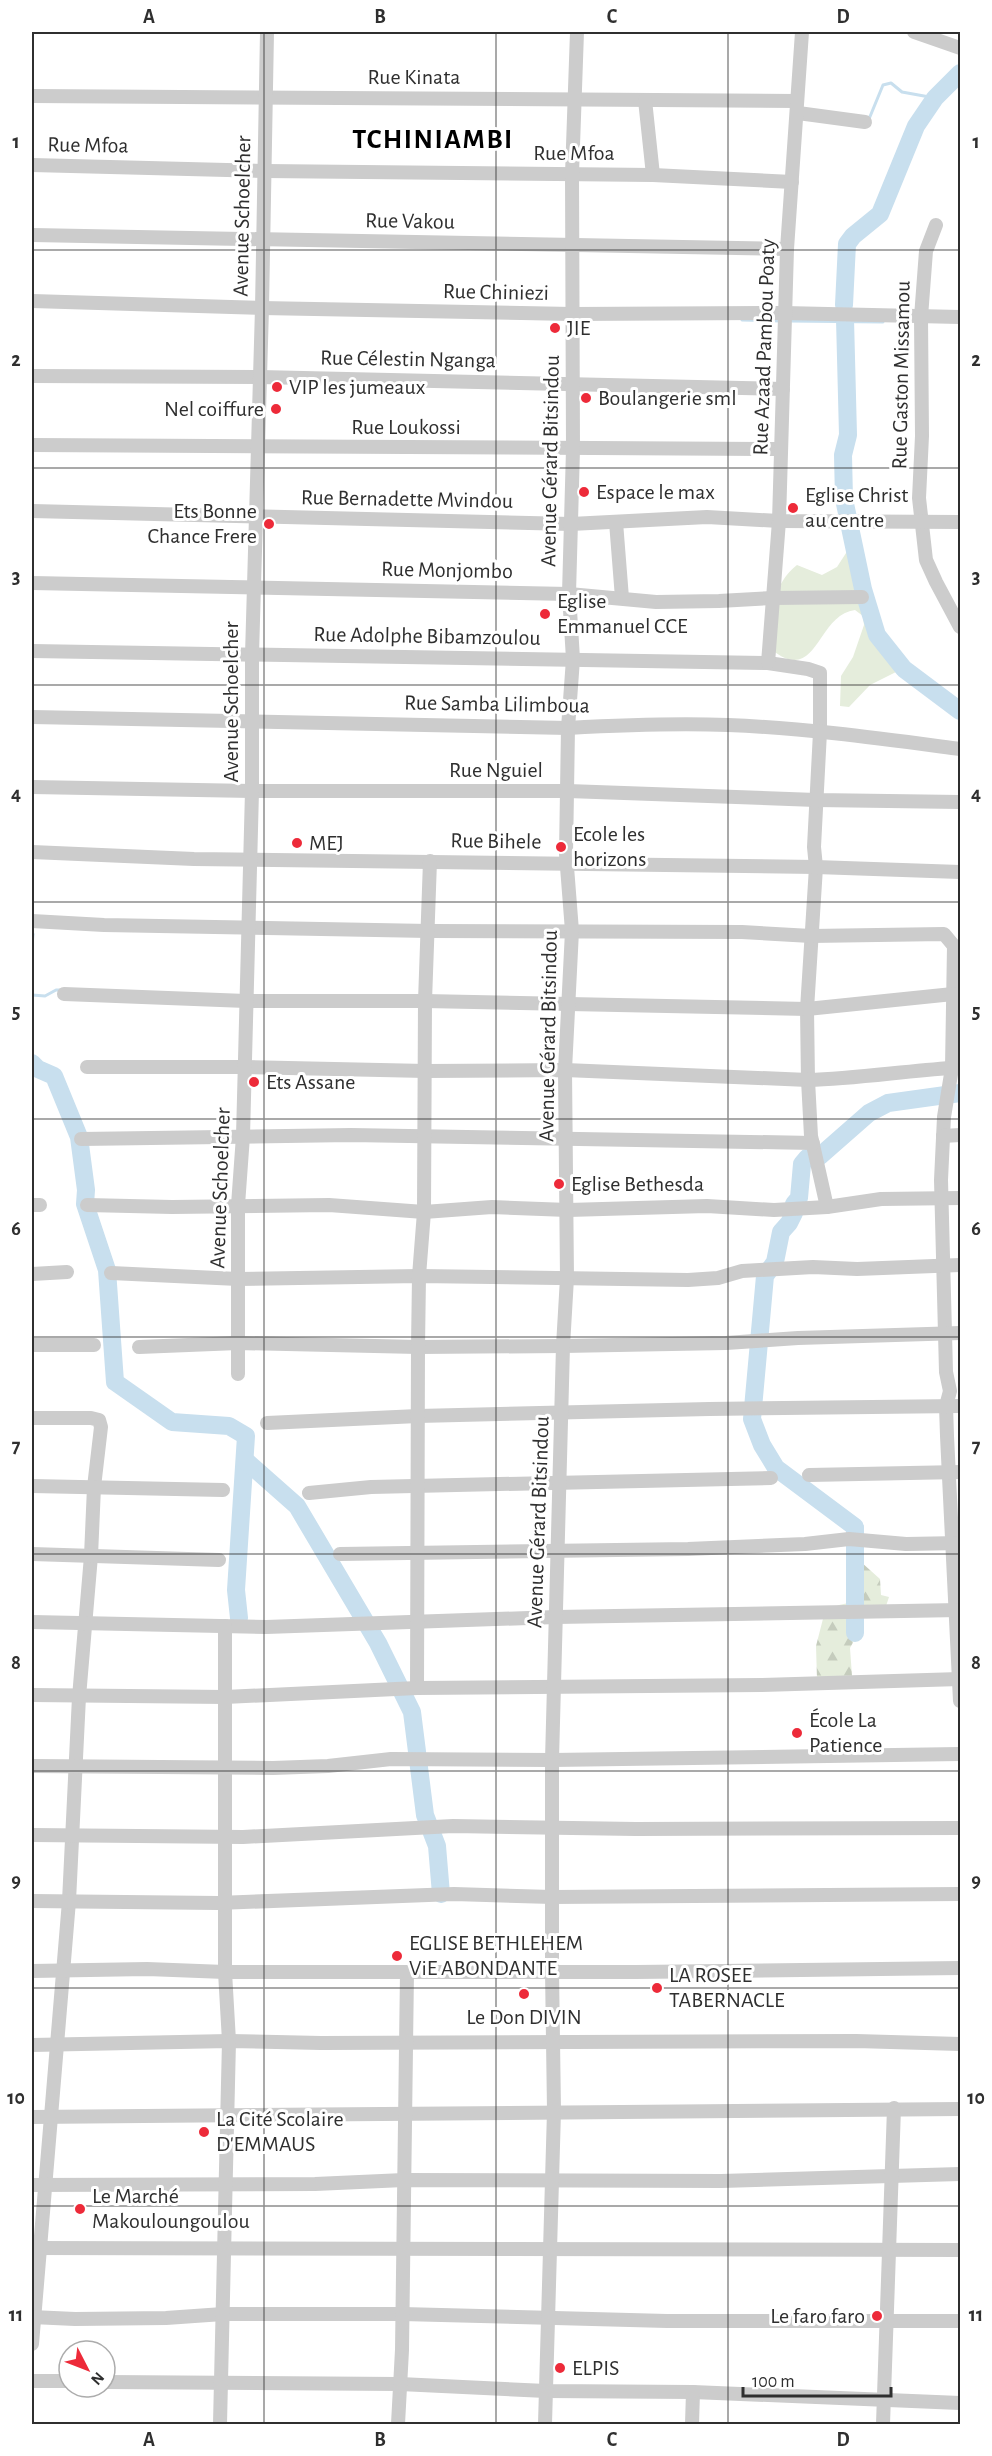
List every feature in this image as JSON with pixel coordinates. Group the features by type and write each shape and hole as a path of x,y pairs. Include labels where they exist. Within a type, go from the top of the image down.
{"street":[{"name":"Avenue Schoelcher","path":"238,1374 238,1205 243,1136 252,791 253,586 262,308 267,32"},
{"name":"Avenue Gérard Bitsindou","path":"545,2424 555,2042 552,1970 552,1760 563,1346 567,1278 565,1070 572,930 568,863 568,728 573,659 569,594 573,449 572,174 577,32"},
{"name":"Rue Azaad Pambou Poaty","path":"768,663 779,521 787,249 802,32"},
{"path":"914,32 960,48"},
{"name":"Rue Kinata","path":"32,96 645,100 797,107 865,122"},
{"path":"645,100 653,175"},
{"name":"Rue Mfoa","path":"32,165 264,171 653,175 792,182"},
{"name":"Rue Gaston Missamou","path":"936,225 926,251 921,317 922,436 919,498 926,560 936,582 956,605 960,627"},
{"name":"Rue Vakou","path":"32,235 787,249"},
{"name":"Rue Chiniezi","path":"32,301 572,314 784,313 960,317"},
{"name":"Rue Célestin Nganga","path":"32,376 260,377 783,389"},
{"name":"Rue Loukossi","path":"32,445 781,449"},
{"name":"Rue Bernadette Mvindou","path":"32,511 571,524 707,517 779,521 960,522"},
{"path":"616,522 622,598"},
{"name":"Rue Monjombo","path":"32,583 569,594 666,602 862,597"},
{"name":"Rue Adolphe Bibamzoulou","path":"32,651 768,663 820,673 820,732"},
{"name":"Rue Samba Lilimboua","path":"32,717 568,728 622,725 728,725 820,732 960,749"},
{"path":"820,732 814,847 816,867 807,1009 808,1080 810,1133 827,1207"},
{"name":"Rue Nguiel","path":"32,787 252,791 568,791 816,800 960,802"},
{"name":"Rue Bihele","path":"32,852 194,859 816,867 960,872"},
{"path":"417,1688 417,1347 424,1212 425,1001 430,861"},
{"path":"32,921 104,925 429,931 742,932 811,936 944,934 954,946 957,961 953,994 957,1032 944,1117 942,1198 946,1372 953,1406 960,1701"},
{"path":"64,994 246,1001 425,1001 807,1009 953,994"},
{"path":"87,1067 244,1067 426,1071 565,1070 808,1080 845,1079 912,1070 952,1068"},
{"path":"81,1139 424,1135 813,1143"},
{"path":"943,1136 960,1135"},
{"path":"87,1205 329,1205 424,1212 492,1207 568,1210 707,1206 774,1210 827,1207 864,1200 960,1198"},
{"path":"111,1273 238,1279 419,1276 688,1280 718,1278 742,1272 813,1267 857,1269 960,1265"},
{"path":"32,1274 67,1272"},
{"path":"139,1347 238,1342 417,1347 563,1346 726,1343 788,1338 960,1333"},
{"path":"32,1345 94,1345"},
{"path":"267,1423 418,1416 953,1406"},
{"path":"32,1418 91,1418 99,1420 101,1427 94,1487 91,1556 79,1697 69,1901 61,1970 51,2117 38,2185 32,2344"},
{"path":"809,1475 955,1473"},
{"path":"309,1493 371,1487 771,1478"},
{"path":"32,1486 223,1490"},
{"path":"340,1554 688,1549 805,1544 849,1539 906,1544 956,1543"},
{"path":"32,1554 219,1560"},
{"path":"32,1622 225,1626 958,1610"},
{"path":"220,2424 229,2041 224,1903 225,1626"},
{"path":"32,1695 225,1696 417,1688 761,1685 960,1679"},
{"path":"32,1766 226,1769 328,1766 391,1759 552,1760 960,1754"},
{"path":"32,1835 313,1835 390,1828 453,1826 960,1828"},
{"path":"32,1900 224,1903 454,1894 552,1897 960,1894"},
{"path":"32,1971 147,1969 225,1972 552,1970 636,1972 960,1968"},
{"path":"398,2424 402,2314 407,1972"},
{"path":"32,2045 229,2041 856,2041 960,2044"},
{"path":"883,2424 894,2108"},
{"path":"32,2117 960,2109"},
{"path":"38,2185 105,2187 404,2180 721,2181 960,2174"},
{"path":"36,2248 960,2250"},
{"path":"32,2317 166,2318 222,2314 402,2314 548,2318 960,2321"},
{"path":"32,2381 57,2381"},
{"path":"117,2382 400,2384 546,2391 693,2392 960,2403"},
{"path":"692,2424 693,2392"}],"green space":[{"path":"848,550 856,559 880,640 897,661 898,671 870,685 849,707 840,706 841,676 853,657 864,625 863,616 855,610 842,615 831,624 806,656 795,660 782,656 764,643 774,601 789,572 797,565 822,575 837,567"},
{"path":"861,1562 880,1579 881,1595 889,1597 885,1609 863,1609 859,1619 851,1623 857,1635 850,1648 852,1676 817,1679 816,1646 825,1611 858,1601 857,1584 850,1563"}],"waterway":[{"path":"844,305 847,244 853,236 880,214 916,126 935,98 960,73"},
{"path":"869,119 883,85 891,83 902,92 935,98"},
{"path":"845,319 848,435 843,455 844,499 863,589 877,635 904,669 960,711"},
{"path":"742,320 781,321"},
{"path":"789,321 883,322"},
{"path":"32,945 33,934"},
{"path":"32,995 45,996 56,990 62,990"},
{"path":"32,1063 38,1069 54,1076 79,1137 86,1190 85,1204 107,1270 115,1382 172,1422 229,1426 246,1436 236,1590 239,1618"},
{"path":"855,1633 855,1527 776,1468 762,1445 752,1419 765,1276 775,1262 781,1232 794,1213 794,1204 799,1198 802,1164 807,1158 820,1156 869,1113 888,1103 960,1093"},
{"path":"245,1460 297,1506 378,1643 412,1712 425,1815 437,1846 441,1894"}],"place":[{"name":"JIE","path":"555,328"},
{"name":"VIP les jumeaux","path":"277,387"},
{"name":"Boulangerie sml","path":"586,398"},
{"name":"Nel coiffure","path":"276,409"},
{"name":"Espace le max","path":"584,492"},
{"name":"Eglise Christ au centre","path":"793,508"},
{"name":"Ets Bonne Chance Frere","path":"269,524"},
{"name":"Eglise Emmanuel CCE","path":"545,614"},
{"name":"MEJ","path":"297,843"},
{"name":"Ecole les horizons","path":"561,847"},
{"name":"Ets Assane","path":"254,1082"},
{"name":"Eglise Bethesda","path":"559,1184"},
{"name":"École La Patience","path":"797,1733"},
{"name":"EGLISE BETHLEHEM ViE ABONDANTE","path":"397,1956"},
{"name":"LA ROSEE TABERNACLE","path":"657,1988"},
{"name":"Le Don DIVIN","path":"524,1994"},
{"name":"La Cité Scolaire D'EMMAUS","path":"204,2132"},
{"name":"Le Marché Makouloungoulou","path":"80,2209"},
{"name":"Le faro faro","path":"877,2316"},
{"name":"ELPIS","path":"560,2368"}],"district":[{"name":"TCHINIAMBI","path":"433,140"}]}
